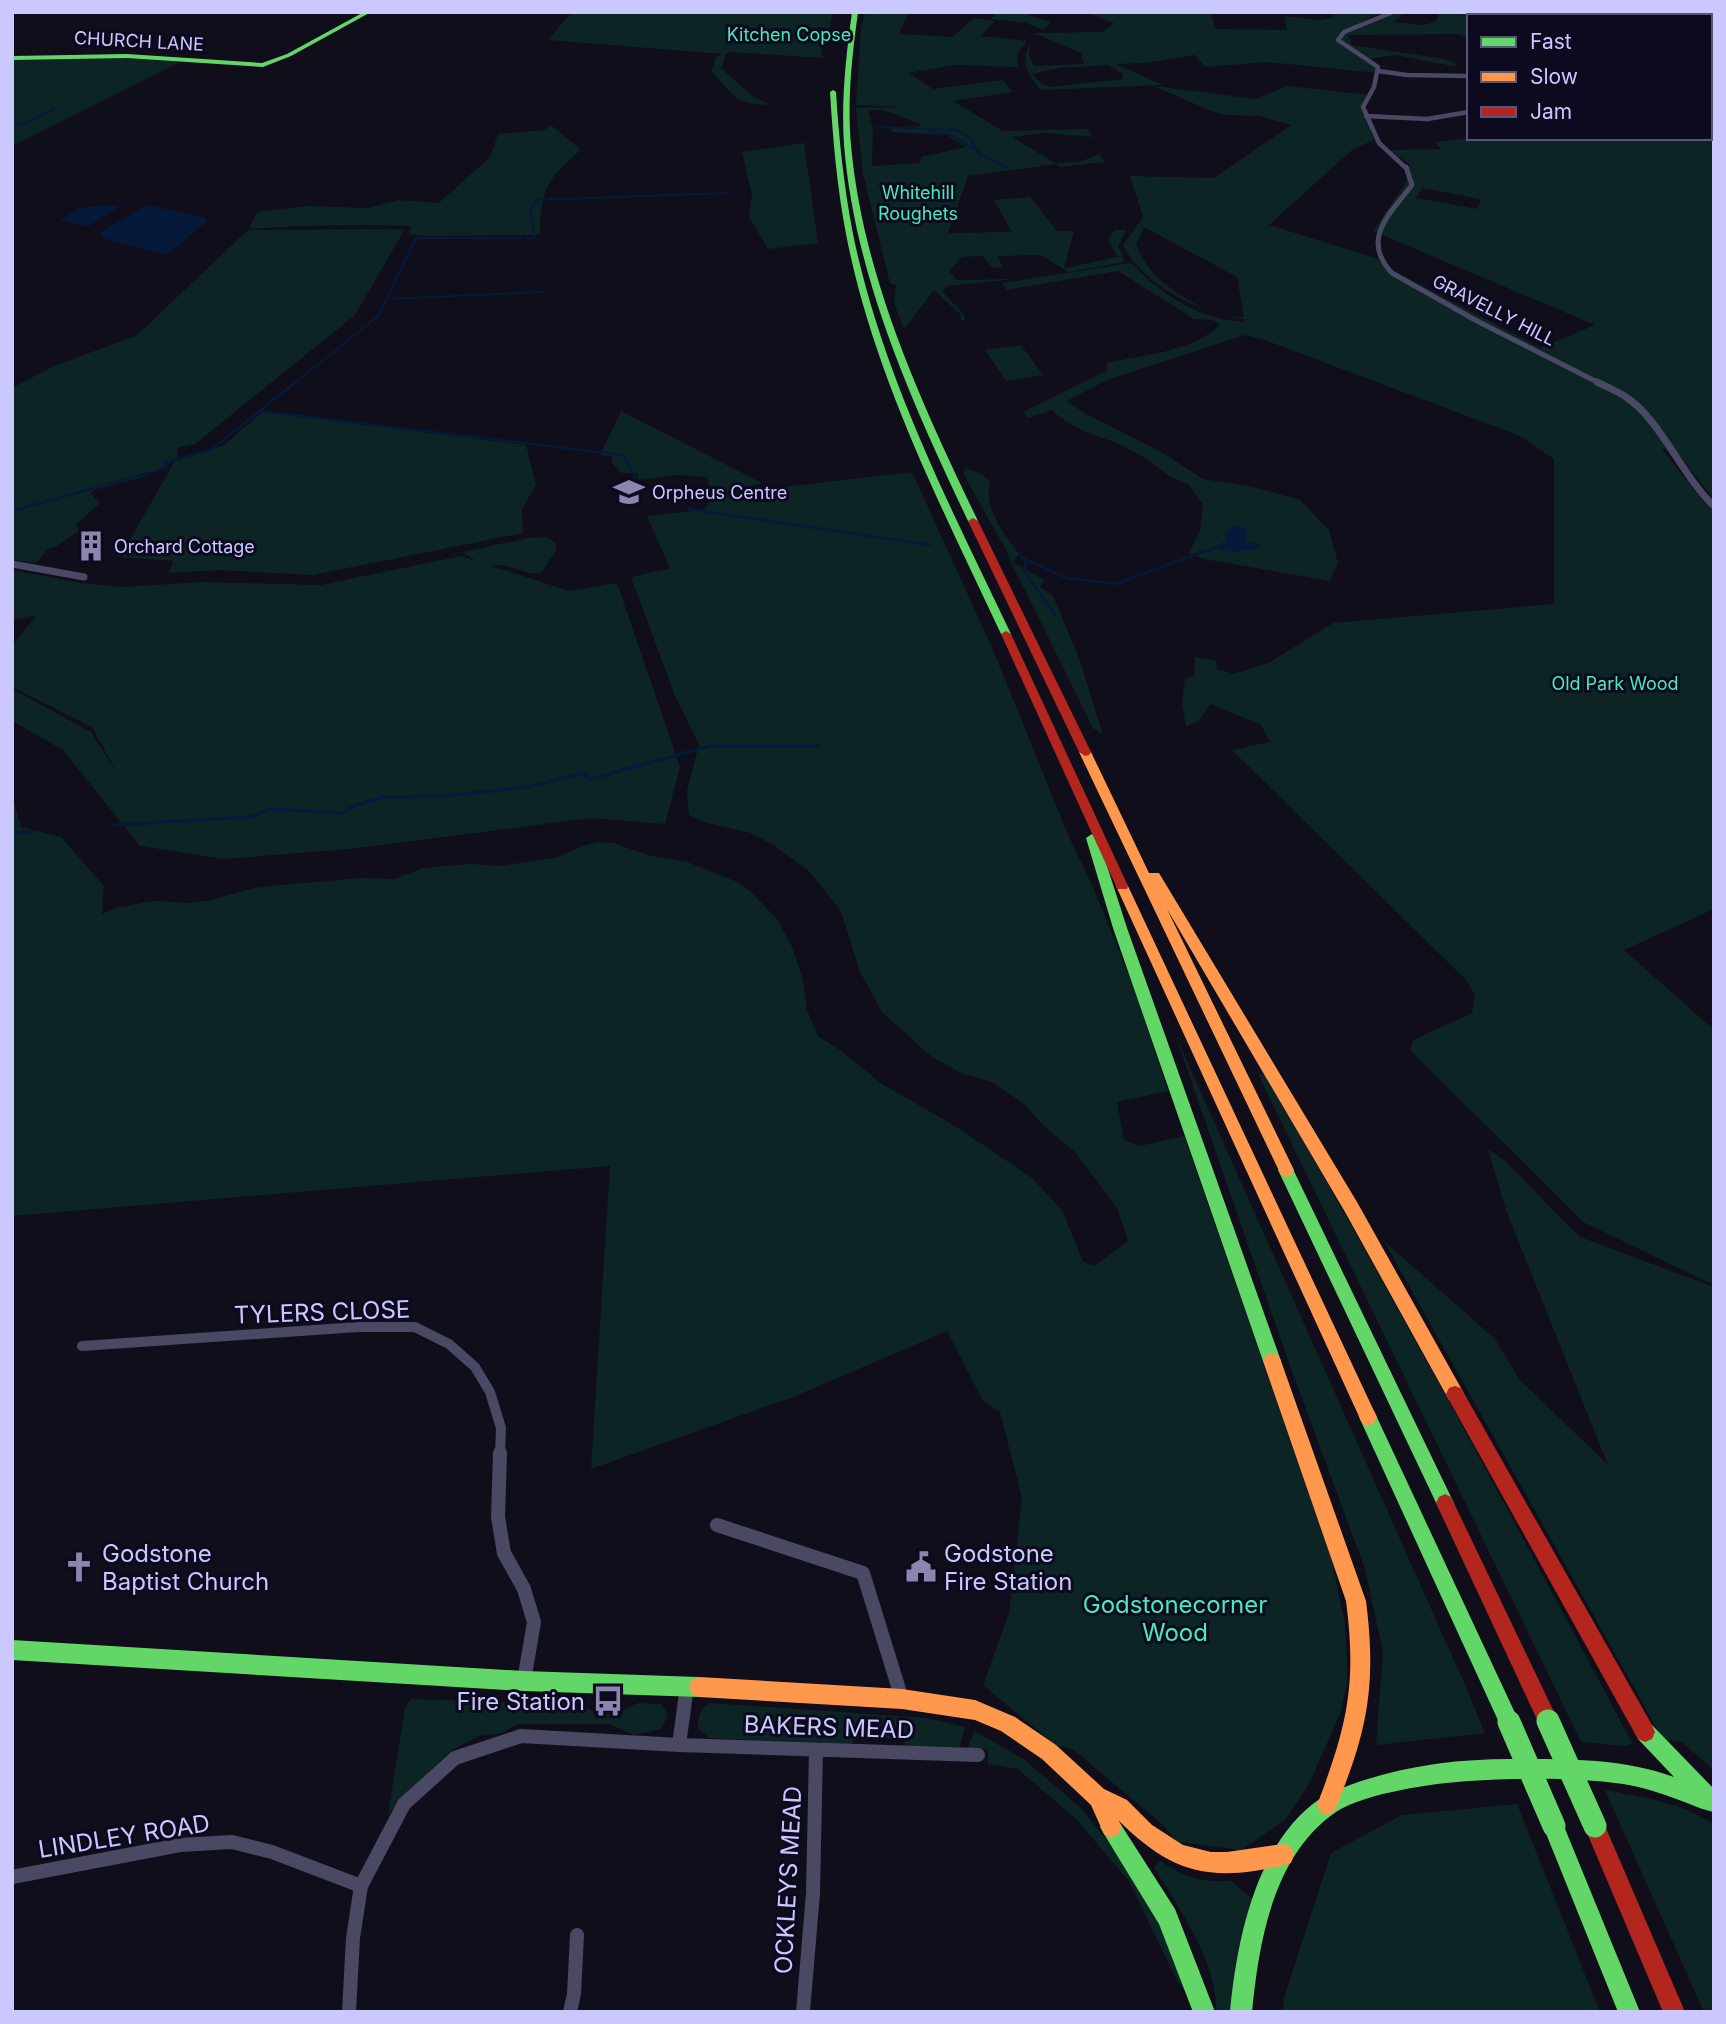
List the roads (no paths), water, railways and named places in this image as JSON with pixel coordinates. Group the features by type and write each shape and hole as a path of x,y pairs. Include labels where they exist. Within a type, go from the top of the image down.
{"main road":[{"name":"CHURCH LANE","path":"12,58 127,56 264,65 289,55 368,12"},
{"path":"844,12 835,59 832,135 847,233 889,372 924,459 1069,767 1509,1722 1629,2012"},
{"path":"855,12 846,69 846,135 859,216 880,295 905,368 941,453 1548,1721 1674,2012"},
{"path":"1069,767 1120,928 1356,1601 1363,1643 1365,1678 1360,1715 1327,1805 1283,1856 1250,1938 1242,1982 1241,2012"},
{"path":"1104,792 1351,1208 1628,1705 1646,1732 1713,1803"},
{"path":"12,1650 524,1681 687,1686 902,1699 975,1710 1008,1724 1049,1752 1098,1798 1112,1829 1167,1917 1204,2012"},
{"path":"1327,1805 1372,1786 1427,1773 1480,1767 1629,1774 1713,1803"},
{"path":"1098,1798 1119,1804 1144,1830 1173,1853 1199,1864 1224,1866 1283,1856"}],"street":[{"path":"1393,12 1344,32 1338,40 1378,67 1374,87 1363,107 1366,116 1427,119 1467,112"},
{"path":"1378,71 1407,75 1467,76"},
{"name":"GRAVELLY HILL","path":"1366,116 1380,145 1407,166 1412,179 1412,185 1378,230 1379,257 1382,264 1392,273 1477,321 1627,397 1647,416 1655,432 1699,491 1714,506"},
{"path":"12,564 85,577"},
{"name":"TYLERS CLOSE","path":"82,1346 358,1327 415,1327 449,1344 475,1367 490,1392 501,1428 498,1517 504,1553 524,1589 534,1622 524,1681"},
{"path":"717,1525 863,1573 902,1699"},
{"path":"679,1745 687,1686"},
{"name":"BAKERS MEAD","path":"349,2012 353,1938 361,1886 404,1804 455,1758 521,1736 679,1745 978,1755"},
{"name":"OCKLEYS MEAD","path":"803,2012 813,1893 816,1749"},
{"name":"LINDLEY ROAD","path":"12,1878 180,1845 232,1842 272,1852 361,1886"},
{"path":"570,2012 574,1994 577,1935"}],"water":[{"path":"148,205 206,218 205,223 170,252 163,254 102,238 100,232"},
{"path":"120,206 89,226 60,221 79,208"},
{"path":"1237,525 1247,530 1246,540 1260,545 1260,548 1235,552 1219,550 1217,547 1226,539 1225,535 1231,527"}],"waterway":[{"path":"12,125 23,124 54,109"},
{"path":"877,127 957,130 970,138 980,155 1009,168"},
{"path":"929,131 951,135 977,151"},
{"path":"526,238 535,238 530,211 536,200 727,193"},
{"path":"386,299 416,238 522,238"},
{"path":"386,299 541,292"},
{"path":"294,384 378,316 386,299"},
{"path":"12,511 166,468 165,463 212,449 296,382"},
{"path":"260,411 623,455 636,479"},
{"path":"689,509 930,545"},
{"path":"1021,557 1066,578 1115,584 1217,547"},
{"path":"1025,559 1025,572 1055,615"},
{"path":"112,825 249,817 270,809 342,813 354,806 384,797 446,796 528,787 582,773 590,779 710,746 817,746"},
{"path":"12,833 33,832"}],"place":[{"name":"Orpheus Centre","path":"629,492"},
{"name":"Orchard Cottage","path":"91,546"},
{"name":"Godstone Baptist Church","path":"79,1567"},
{"name":"Godstone Fire Station","path":"921,1567"},
{"name":"Fire Station","path":"608,1701"}],"park label":[{"name":"Kitchen Copse","path":"789,34"},
{"name":"Whitehill Roughets","path":"918,202"},
{"name":"Old Park Wood","path":"1615,683"},
{"name":"Godstonecorner Wood","path":"1175,1618"}]}
